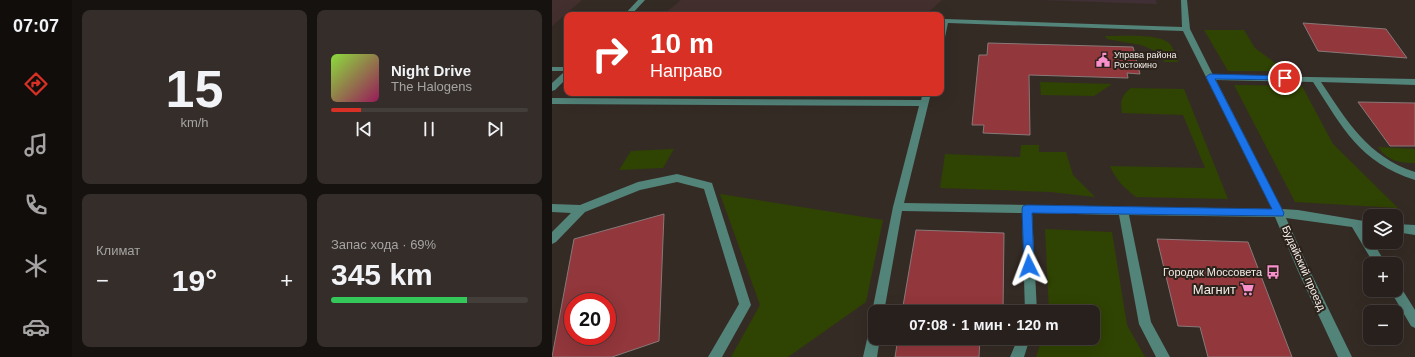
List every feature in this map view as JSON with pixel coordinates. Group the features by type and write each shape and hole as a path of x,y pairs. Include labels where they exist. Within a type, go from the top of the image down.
{"street":[{"path":"630,12 642,0"},
{"path":"944,26 945,22 1186,29 1184,0"},
{"name":"Будайский проезд","path":"1186,29 1279,213 1304,271 1345,357"},
{"path":"552,69 564,69"},
{"path":"552,88 564,77"},
{"path":"1210,77 1415,82"},
{"path":"1315,79 1356,139 1378,160 1404,173 1415,176"},
{"path":"552,101 925,98 898,206 879,305"},
{"path":"552,238 581,210 638,186 677,178 708,186 745,305 715,357"},
{"path":"898,206 1279,213 1298,214 1363,226"},
{"path":"552,208 581,210"},
{"path":"1027,209 1031,305"},
{"path":"1123,210 1144,324 1163,357"},
{"path":"1356,225 1376,257"},
{"path":"1403,229 1415,230"},
{"path":"1400,297 1415,322"},
{"path":"870,357 872,345"},
{"path":"1017,357 1021,345"}],"shaded area":[{"path":"552,0 582,0 568,12 564,12 564,16 552,26"},
{"path":"681,0 942,0 928,12 667,12"},
{"path":"1038,0 1156,0 1157,4"}],"green space":[{"path":"1204,30 1244,30 1255,48 1286,71 1228,71"},
{"path":"1105,36 1140,36 1165,40 1170,44 1178,62 1165,62 1153,50 1141,45 1107,39"},
{"path":"1040,82 1112,84 1094,96 1041,95"},
{"path":"1234,85 1302,86 1333,144 1398,208 1295,202"},
{"path":"1131,88 1184,89 1228,199 1136,197 1121,183 1110,166 1205,168 1183,115 1122,113 1121,105 1123,96"},
{"path":"1021,145 1039,145 1039,152 1066,152 1073,175 1095,197 1050,192 940,188 945,154 1020,157"},
{"path":"1378,147 1415,149 1415,163 1394,160 1382,152"},
{"path":"674,149 663,168 619,170 631,151"},
{"path":"720,194 883,220 866,302 788,357 731,357 760,305"},
{"path":"1045,229 1112,232 1127,325 1145,357 1036,357 1040,345 1100,345 1100,305 1049,305"}],"building":[{"path":"1303,23 1386,29 1407,58 1318,51"},
{"path":"988,43 1133,47 1140,74 1127,73 1128,78 1029,75 1030,135 983,133 984,125 972,125 979,55 987,55"},
{"path":"1358,102 1415,103 1415,146 1390,146"},
{"path":"664,214 659,341 612,357 552,357 574,239"},
{"path":"916,230 1004,233 1003,305 903,305"},
{"path":"1157,239 1248,242 1292,357 1208,357 1200,327 1178,326"},
{"path":"897,345 980,345 979,357 895,357"}],"place":[{"name":"Управа района Ростокино","path":"1103,60"},
{"name":"Городок Моссовета","path":"1273,272"},
{"name":"Магнит","path":"1247,289"}],"route":[{"path":"1029,266 1027,209 1279,213 1210,77 1285,78"}]}
